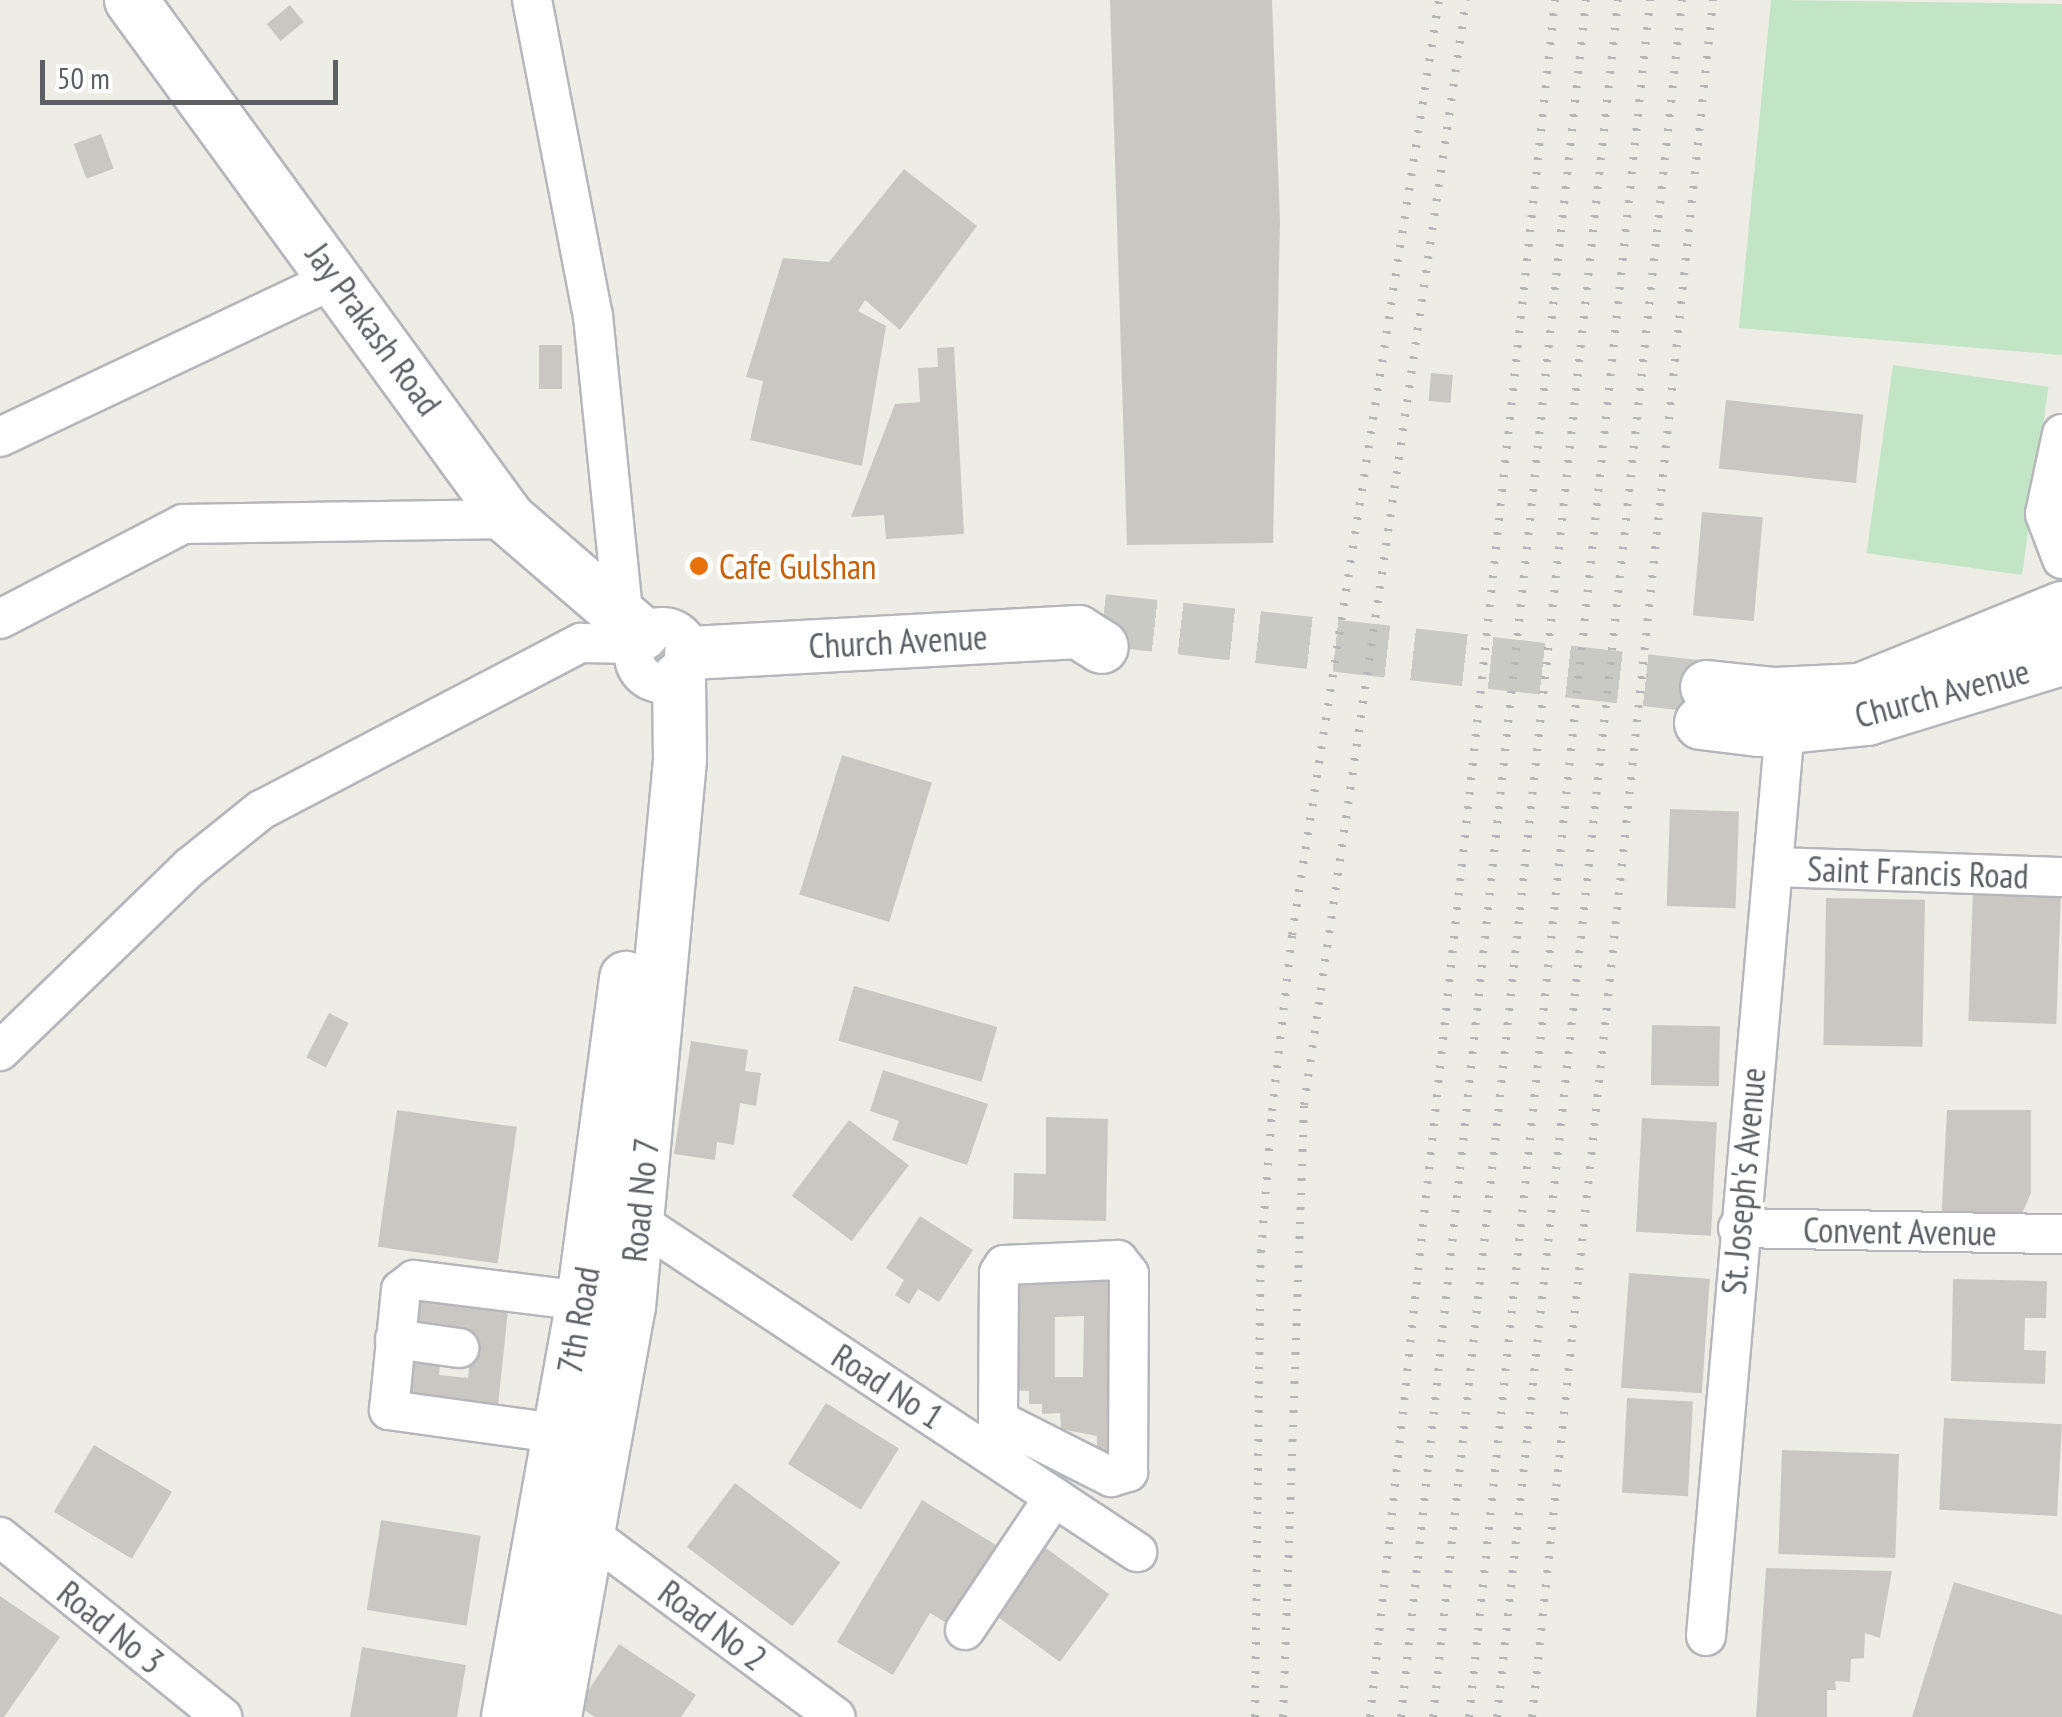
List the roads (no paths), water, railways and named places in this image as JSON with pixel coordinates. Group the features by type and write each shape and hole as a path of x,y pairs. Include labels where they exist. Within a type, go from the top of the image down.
{"street":[{"name":"Jay Prakash Road","path":"131,0 339,278 509,519 654,650"},
{"path":"0,1051 190,867 261,810 582,643 654,650 582,247 532,0"},
{"path":"0,437 339,278"},
{"path":"2062,434 2045,514 2062,559"},
{"path":"0,619 183,524 509,519"},
{"name":"Church Avenue","path":"2062,608 1860,690 1774,694 1704,705 1784,727 1867,719 2062,658"},
{"name":"Church Avenue","path":"654,650 1094,633"},
{"name":"Road No 7","path":"555,1717 591,1534 582,1436 606,1304 680,760 654,650"},
{"name":"St. Joseph's Avenue","path":"1706,1636 1784,727"},
{"name":"Saint Francis Road","path":"1774,867 2062,877"},
{"name":"Road No 1","path":"619,1208 998,1439 1054,1497 1137,1552"},
{"name":"Convent Avenue","path":"1738,1228 2062,1234"},
{"path":"1118,1260 1129,1274 1131,1466 1121,1477 1104,1474 998,1439 1004,1264 1118,1260"},
{"path":"508,1717 545,1505 582,1436 396,1414 388,1402 401,1290 414,1280 606,1304"},
{"path":"395,1339 459,1348"},
{"path":"1102,1529 1104,1474"},
{"path":"965,1630 1054,1497"},
{"name":"Road No 2","path":"545,1505 591,1534 836,1717"},
{"name":"Road No 3","path":"0,1536 222,1717"}],"tunnel":[{"path":"1103,620 1707,687"}],"railway":[{"path":"1255,1717 1261,1252 1272,1111 1292,935 1439,0"},
{"path":"1283,1717 1304,1105 1466,0"},
{"path":"1370,1717 1555,0"},
{"path":"1401,1717 1586,0"},
{"path":"1433,1717 1618,0"},
{"path":"1469,1717 1650,0"},
{"path":"1497,1717 1682,0"},
{"path":"1532,1717 1713,0"}],"place":[{"name":"Cafe Gulshan","path":"699,566"}]}
